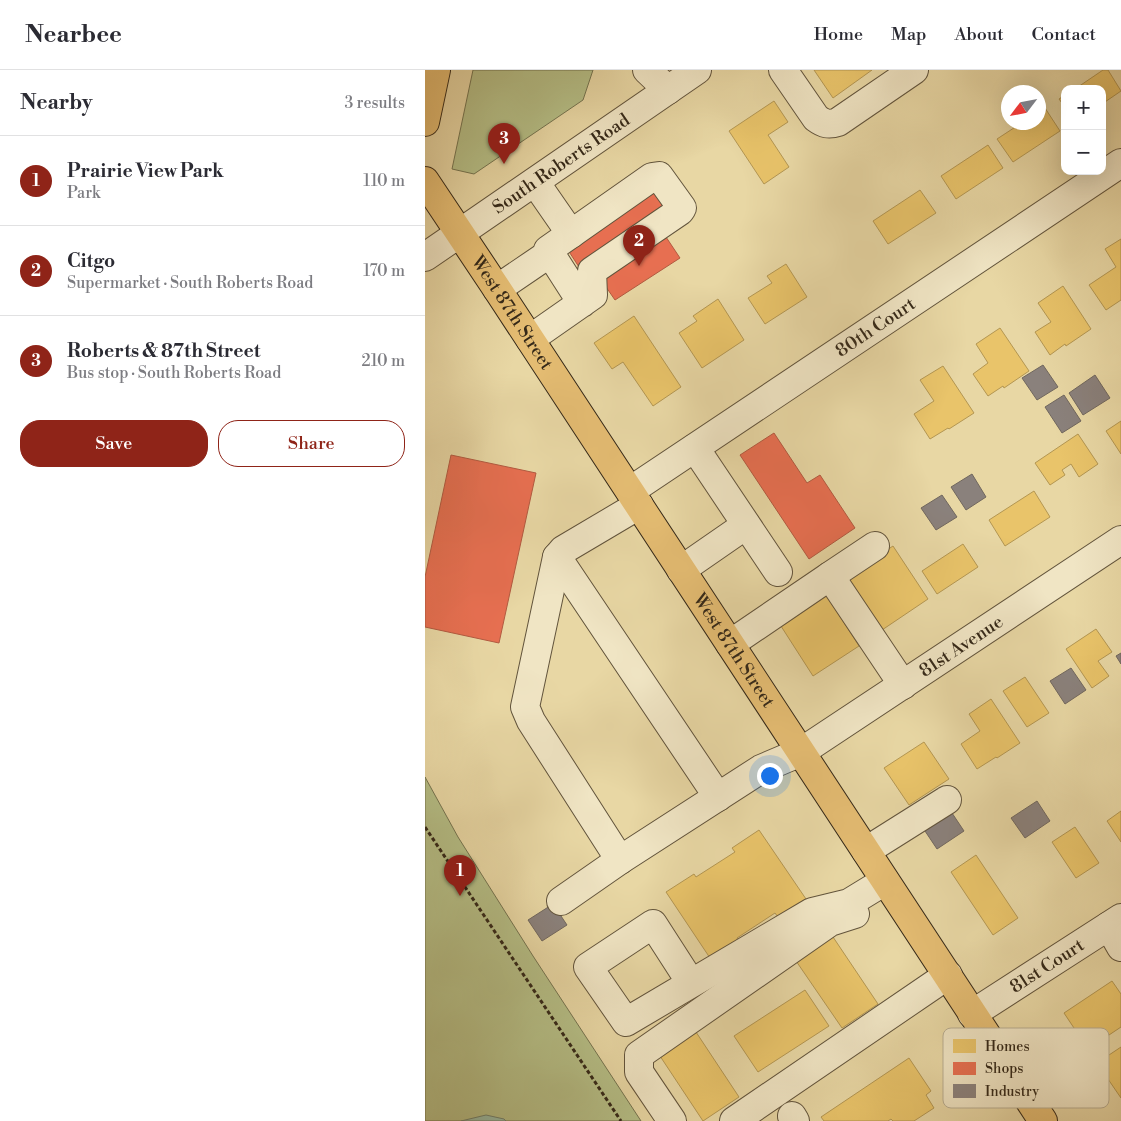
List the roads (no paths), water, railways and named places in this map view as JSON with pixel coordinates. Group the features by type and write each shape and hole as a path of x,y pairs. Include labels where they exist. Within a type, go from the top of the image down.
{"main road":[{"path":"426,115 436,70"},
{"name":"West 87th Street","path":"425,181 981,1028"},
{"name":"West 87th Street","path":"1034,1108 1043,1121"}],"street":[{"path":"647,70 668,90"},
{"name":"South Roberts Road","path":"425,257 697,70"},
{"path":"783,70 816,118 830,124 838,122 914,70"},
{"name":"80th Court","path":"557,557 563,550 634,498 695,448 1121,163"},
{"path":"530,339 582,303 593,295 592,271 680,211 682,208 659,176 652,178 548,250 582,303"},
{"path":"535,182 571,234"},
{"path":"497,290 550,254"},
{"path":"695,448 777,572"},
{"path":"681,570 746,524"},
{"name":"81st Avenue","path":"561,901 620,860 761,769 801,752 1121,540"},
{"path":"730,644 875,546"},
{"path":"557,557 718,797"},
{"path":"557,557 525,707 531,721 620,860"},
{"path":"830,576 903,685"},
{"path":"866,852 947,800"},
{"path":"691,983 812,912 849,903 890,888"},
{"path":"672,1121 639,1072 639,1055 830,922 851,916 890,888"},
{"name":"81st Court","path":"972,1014 1117,930"},
{"path":"734,1121 948,976"}],"place":[{"name":"Roberts & 87th Street","path":"504,164"},
{"name":"Citgo","path":"639,266"},
{"name":"Prairie View Park","path":"460,896"}]}
